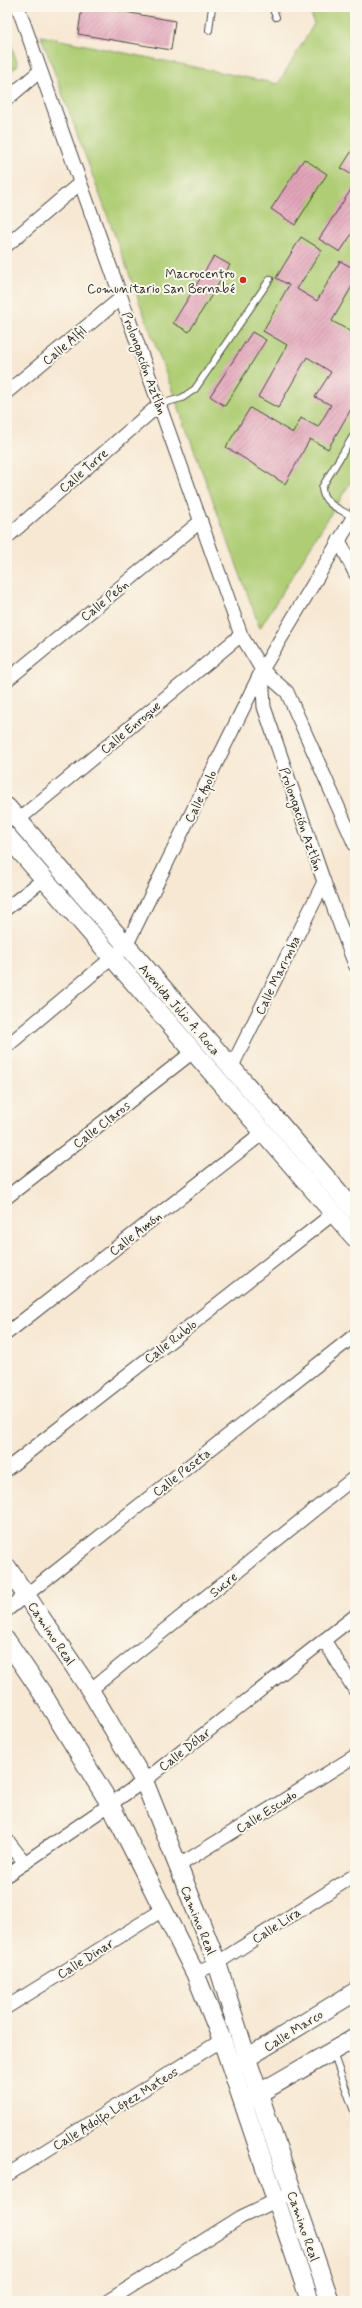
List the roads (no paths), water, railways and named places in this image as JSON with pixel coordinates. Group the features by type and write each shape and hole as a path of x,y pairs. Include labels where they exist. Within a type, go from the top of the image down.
{"street":[{"name":"Prolongación Aztlán","path":"18,7 79,184 160,404 241,635 262,670 288,692 355,845"},
{"path":"7,99 40,71"},
{"path":"7,246 79,184"},
{"name":"Calle Alfil","path":"7,392 121,298"},
{"name":"Calle Torre","path":"7,537 160,404"},
{"name":"Calle Apolo","path":"7,1046 120,952 262,670 354,516"},
{"name":"Calle Peón","path":"7,680 201,521"},
{"path":"339,540 355,573"},
{"name":"Calle Enroque","path":"13,813 241,635"},
{"name":"Prolongación Aztlán","path":"262,670 264,707 324,882 355,965"},
{"name":"Avenida Julio A. Roca","path":"13,813 194,1051 263,1133 355,1238"},
{"name":"Avenida Julio A. Roca","path":"7,836 44,879 120,952 231,1068 355,1211"},
{"path":"7,908 44,879"},
{"name":"Calle Marimba","path":"231,1068 324,882"},
{"name":"Calle Claros","path":"7,1197 194,1051"},
{"name":"Calle Amón","path":"7,1333 263,1133"},
{"name":"Calle Rublo","path":"7,1468 334,1213"},
{"name":"Calle Peseta","path":"7,1610 355,1335"},
{"name":"Sucre","path":"90,1690 355,1477"},
{"name":"Camino Real","path":"7,1567 90,1690 144,1781 216,1963 247,2059 260,2093 330,2301"},
{"name":"Calle Dólar","path":"7,1875 144,1781 355,1616"},
{"path":"324,1640 355,1690"},
{"name":"Camino Real","path":"7,1641 46,1699 110,1804 195,1973 222,2040 310,2301"},
{"name":"Calle Escudo","path":"178,1866 355,1756"},
{"path":"7,1840 25,1863"},
{"name":"Calle Lira","path":"195,1973 216,1963 355,1874"},
{"name":"Calle Dinar","path":"7,2007 164,1909"},
{"name":"Calle Marco","path":"231,2067 247,2059 355,1992"},
{"path":"243,2102 355,2038"},
{"name":"Calle Adolfo López Mateos","path":"7,2175 222,2040"},
{"path":"108,2301 241,2217 293,2193"}],"lane":[{"path":"208,30 212,7"},
{"path":"272,7 276,17"},
{"path":"160,404 182,398 195,389 270,279"},
{"path":"354,516 327,501 322,496 322,487 355,433"},
{"path":"332,2051 355,2114"}],"place":[{"name":"Macrocentro Comunitario San Bernabé","path":"243,280"}]}
